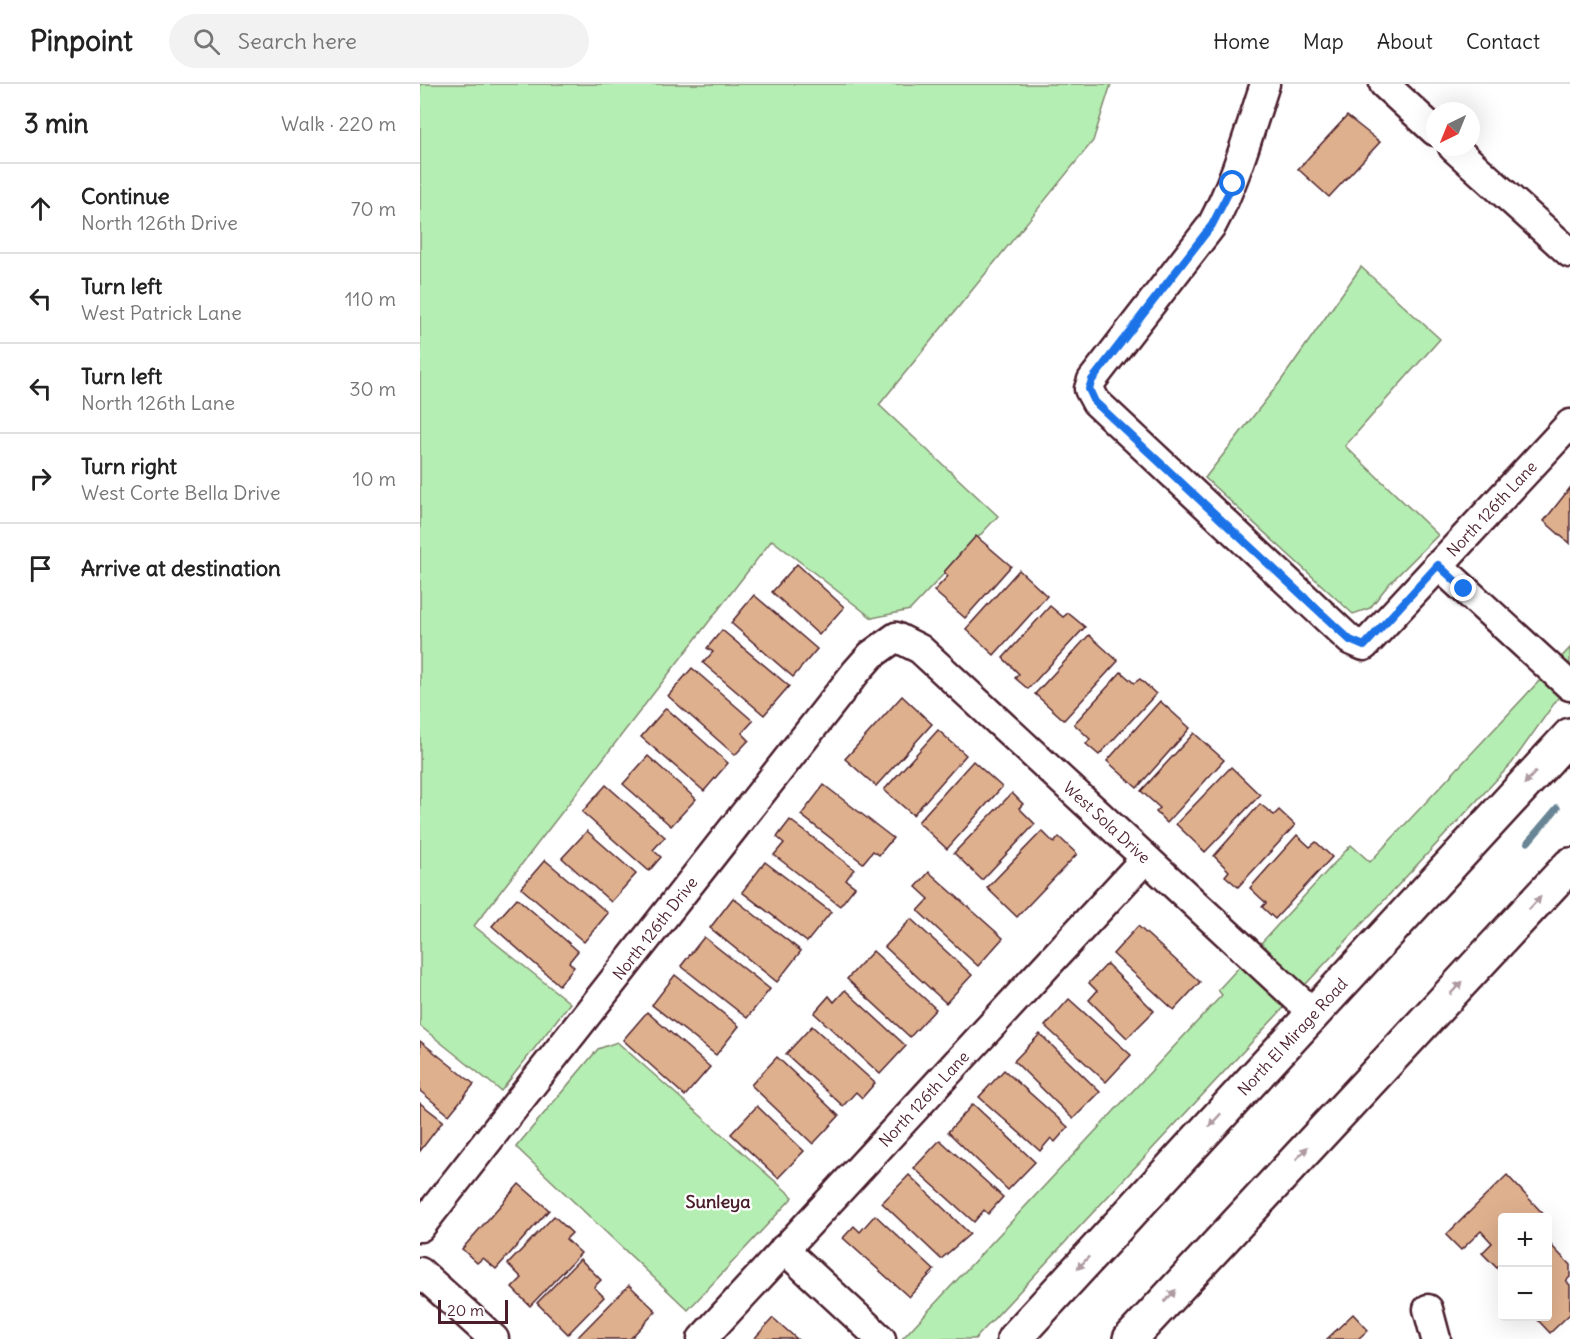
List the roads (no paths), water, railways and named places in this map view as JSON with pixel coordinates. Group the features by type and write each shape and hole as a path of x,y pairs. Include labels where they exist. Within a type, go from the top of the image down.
{"main road":[{"name":"North El Mirage Road","path":"1014,1339 1570,735"},
{"path":"1130,1339 1570,865"}],"street":[{"name":"North 126th Lane","path":"1265,84 1233,184 1212,225 1092,380 1089,389 1095,402 1350,640 1364,646 1570,424"},
{"path":"1384,84 1426,122"},
{"path":"1463,156 1570,253"},
{"path":"1438,565 1570,686"},
{"name":"West Sola Drive","path":"896,637 920,649 1313,1013"},
{"name":"North 126th Drive","path":"420,1227 856,672 871,655 896,637"},
{"name":"North 126th Lane","path":"702,1339 1145,859"},
{"path":"784,1249 881,1339"},
{"path":"420,1272 494,1339"},
{"path":"1428,1309 1436,1339"}],"waterway":[{"path":"1528,842 1557,808"}],"district":[{"name":"Sunleya","path":"718,1202"}]}
